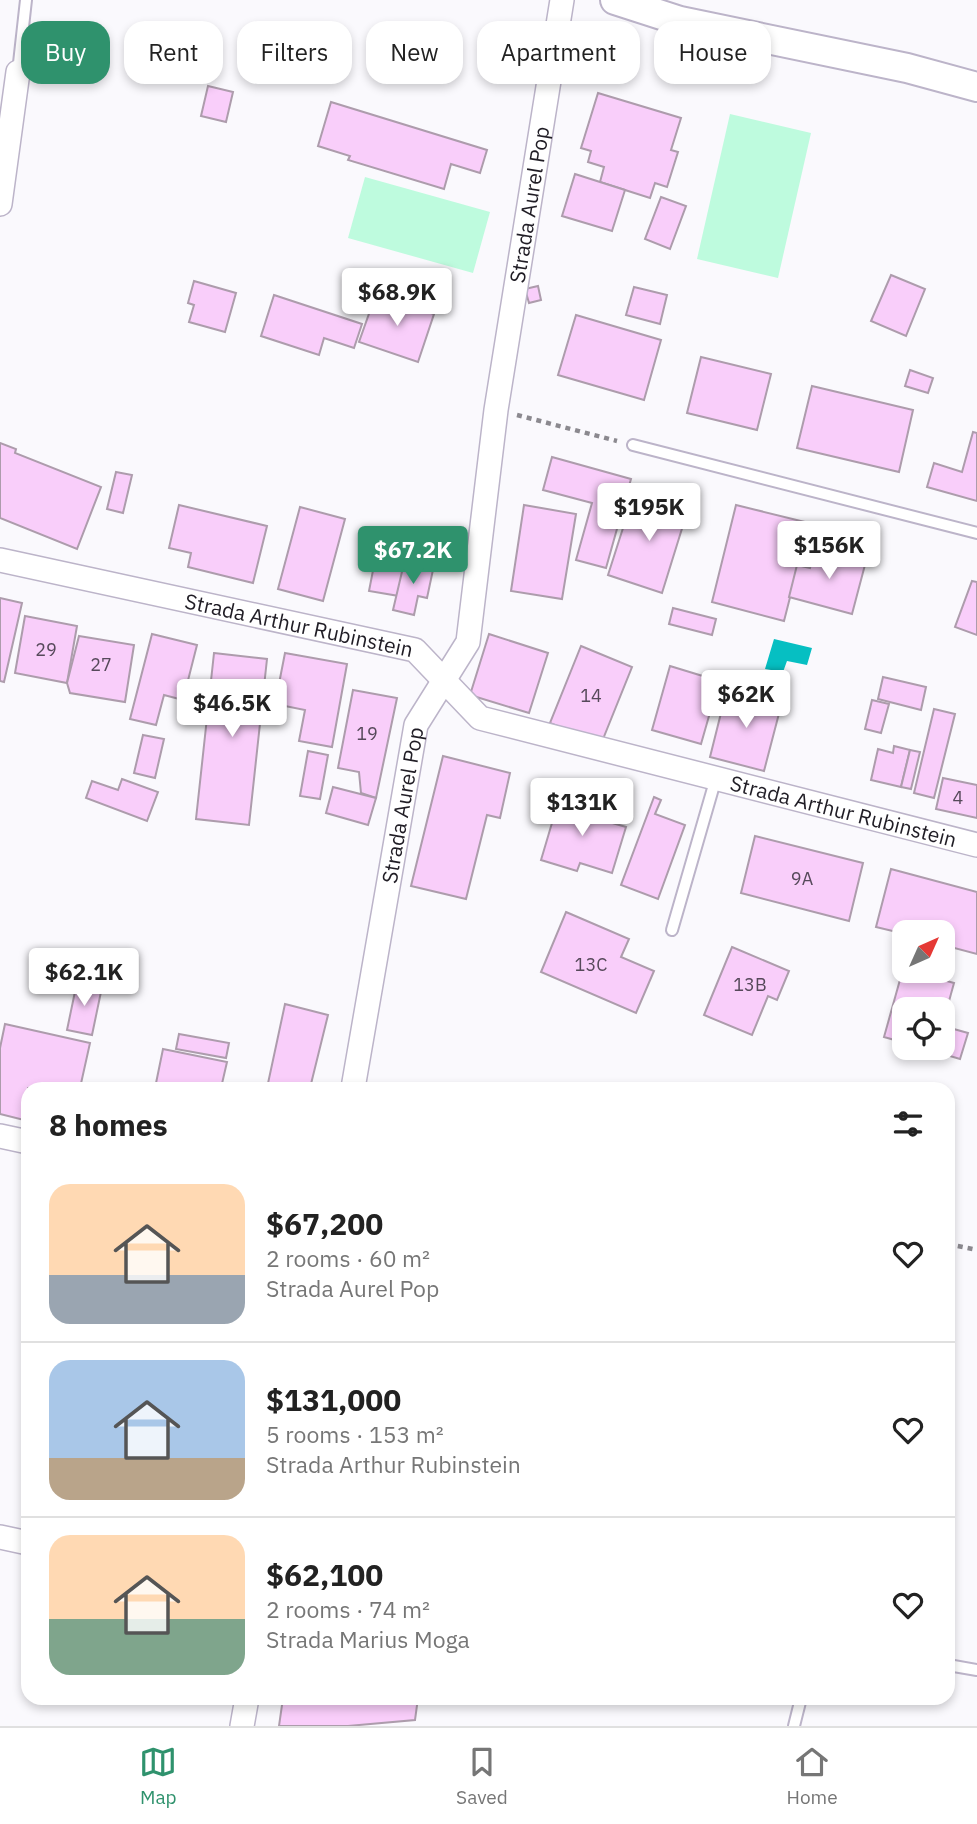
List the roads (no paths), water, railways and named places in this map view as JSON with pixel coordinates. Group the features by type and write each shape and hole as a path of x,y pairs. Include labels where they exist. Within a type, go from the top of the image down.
{"street":[{"name":"Strada Aurel Pop","path":"354,1082 416,725 468,642 496,410 562,0"},
{"path":"615,0 680,21 907,68 977,87"},
{"path":"0,204 18,72"},
{"name":"Strada Arthur Rubinstein","path":"0,560 415,650 480,718 977,845"},
{"path":"0,1136 21,1140"},
{"path":"0,1537 21,1542"},
{"path":"243,1726 246,1705"}],"lane":[{"path":"18,72 26,0"},
{"path":"633,445 977,533"},
{"path":"672,930 716,778"},
{"path":"955,1666 977,1670"},
{"path":"794,1726 799,1705"}],"water":[{"path":"774,639 812,648 807,665 787,661 783,672 765,669"}]}
